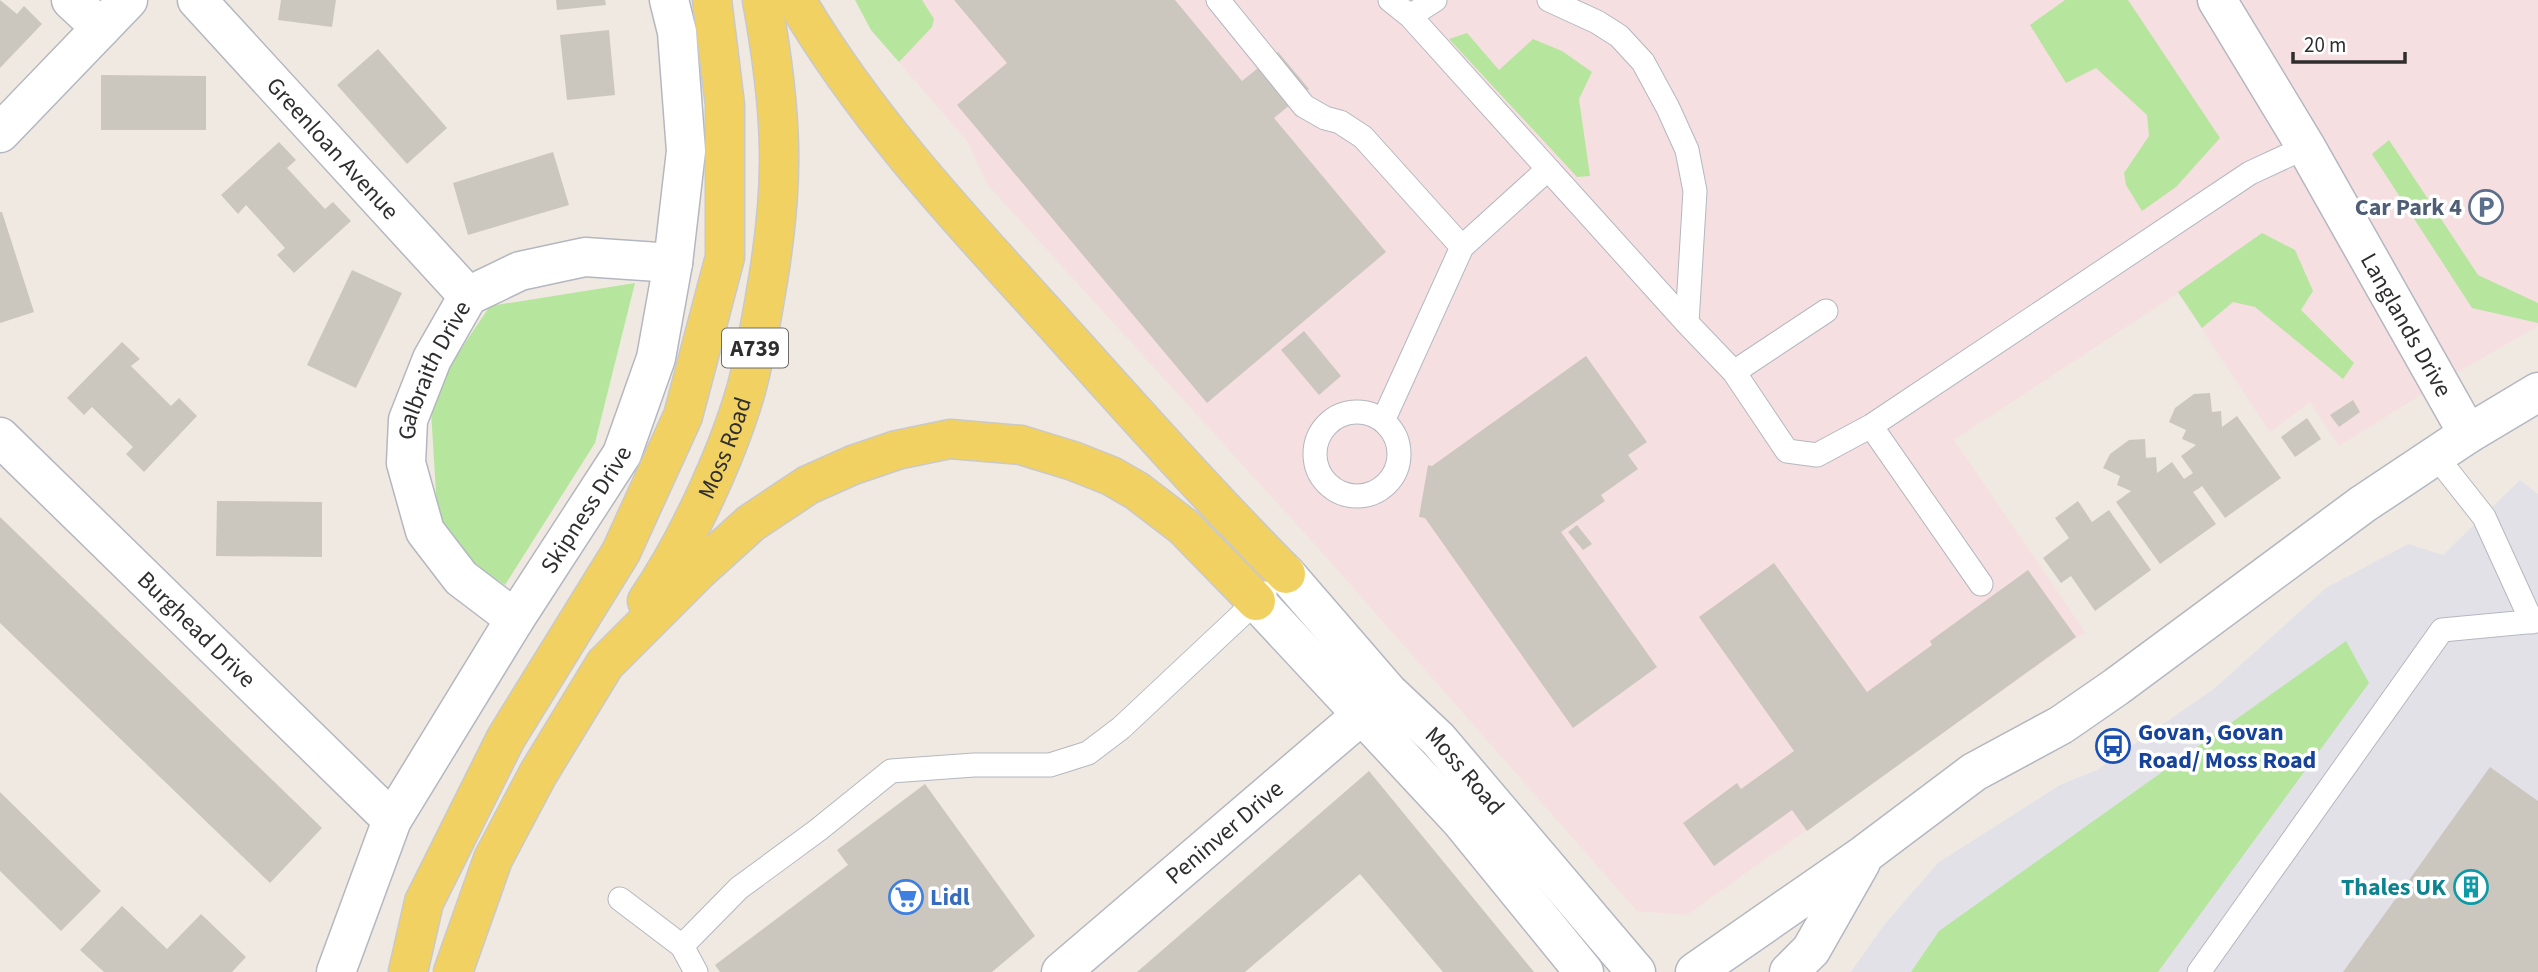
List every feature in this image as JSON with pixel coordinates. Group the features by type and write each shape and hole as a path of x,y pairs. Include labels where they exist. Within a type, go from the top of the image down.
{"main road":[{"name":"Moss Road","path":"408,972 424,902 500,750 621,552 683,416 725,257 725,105 712,0"},
{"name":"Moss Road","path":"606,664 655,591 680,546 718,466 746,390 764,305 776,229 779,149 771,46 762,0"},
{"path":"796,0 851,86 949,206 1205,492 1286,575"},
{"path":"606,664 698,571 751,523 808,485 853,465 897,450 950,439 1021,444 1111,476 1137,491 1185,527 1256,601"},
{"name":"A739","path":"453,972 494,859 538,774 606,664"}],"street":[{"path":"71,0 101,29"},
{"path":"0,133 128,0"},
{"name":"Greenloan Avenue","path":"197,0 468,296"},
{"name":"Skipness Drive","path":"336,972 392,820 515,619 622,454 656,358 673,263 686,151 677,32 669,0"},
{"name":"Langlands Drive","path":"2217,0 2306,147 2468,434"},
{"name":"Galbraith Drive","path":"515,619 461,578 425,531 406,463 408,420 432,359 468,296 520,271 586,257 673,263"},
{"path":"1703,966 1865,854 1974,772 2061,724 2116,687 2363,504 2468,434 2538,392"},
{"name":"Burghead Drive","path":"0,437 392,820"},
{"name":"Moss Road","path":"1286,575 1376,703 1438,739 1636,972"},
{"path":"1256,601 1376,703 1461,821 1584,972"},
{"name":"Peninver Drive","path":"1061,972 1376,703"},
{"path":"1789,972 1811,950 1865,854"}],"lane":[{"path":"1218,0 1304,106 1325,118 1340,122 1363,137 1462,247"},
{"path":"1390,0 1410,16 1686,323 1734,372 1787,451 1817,455 1871,426 2250,173 2306,147"},
{"path":"1410,16 1435,0"},
{"path":"1549,0 1597,22 1619,36 1643,62 1687,150 1695,191 1686,323"},
{"path":"1383,421 1462,247 1548,169"},
{"path":"1734,372 1826,311"},
{"path":"1871,426 1981,584"},
{"path":"2199,972 2442,630 2535,622 2484,517 2435,456"},
{"path":"682,946 739,888 818,830 891,771 974,765 1049,765 1088,752 1121,728 1286,575"},
{"path":"620,899 682,946 696,972"}],"shaded area":[{"path":"855,0 2538,0 2538,326 2339,446 2310,402 2270,432 2178,293 1954,440 2085,632 1687,915 1637,911 1320,550 988,185 967,141 871,30"},
{"path":"2520,480 2538,494 2538,972 1851,972 1884,925 1938,863 2060,785 2097,770 2215,688 2326,588 2408,544 2443,555"}],"green space":[{"path":"855,0 922,0 934,19 932,27 899,62 871,30"},
{"path":"2065,0 2128,0 2220,138 2176,187 2142,211 2126,185 2124,173 2149,136 2147,115 2096,68 2066,83 2030,25"},
{"path":"1467,33 1499,70 1533,39 1562,51 1592,72 1579,99 1590,176 1577,177 1449,39"},
{"path":"2389,140 2478,275 2538,303 2538,323 2472,308 2372,154"},
{"path":"2262,233 2295,250 2313,291 2301,310 2354,363 2343,379 2255,307 2233,302 2202,328 2178,292"},
{"path":"635,283 595,443 505,585 439,541 430,395 490,306"},
{"path":"2346,641 2369,683 2158,972 1911,972 1939,931"}],"building":[{"path":"0,0 17,14 24,6 42,24 0,68"},
{"path":"281,0 336,0 332,27 278,20"},
{"path":"556,0 605,0 606,5 557,10"},
{"path":"954,0 1175,0 1242,81 1278,52 1309,89 1274,118 1386,252 1207,403 957,105 1007,63"},
{"path":"609,30 615,95 567,100 560,35"},
{"path":"378,49 447,128 407,164 337,85"},
{"path":"101,75 206,76 206,130 101,130"},
{"path":"279,142 296,160 287,168 325,209 333,202 351,221 294,273 277,255 285,248 246,205 238,214 221,195"},
{"path":"553,152 569,205 468,235 453,183"},
{"path":"0,212 34,312 0,323"},
{"path":"352,270 402,293 356,388 307,365"},
{"path":"1304,331 1341,376 1319,395 1281,350"},
{"path":"122,342 140,359 131,366 171,406 179,398 197,416 144,472 126,454 133,447 92,407 84,415 67,398"},
{"path":"1586,356 1647,442 1628,455 1638,469 1601,495 1605,501 1561,532 1657,667 1573,728 1425,518 1419,517 1428,465 1432,466"},
{"path":"2210,393 2212,412 2221,411 2222,427 2237,416 2281,478 2225,518 2202,486 2193,492 2216,524 2160,564 2116,502 2131,491 2117,485 2120,476 2103,468 2110,454 2129,440 2145,439 2146,458 2156,457 2157,473 2172,462 2184,479 2193,473 2181,456 2196,445 2182,439 2186,430 2169,422 2175,408 2194,394"},
{"path":"2353,400 2360,412 2339,427 2330,415"},
{"path":"2307,418 2321,439 2295,457 2281,437"},
{"path":"217,501 322,502 322,557 216,556"},
{"path":"2078,501 2092,522 2109,510 2151,570 2095,611 2071,576 2061,583 2043,558 2069,538 2055,518"},
{"path":"0,517 322,828 270,883 0,623"},
{"path":"1577,525 1592,544 1583,550 1568,532"},
{"path":"1774,563 1867,692 1932,645 1930,641 2028,570 2076,637 1807,831 1792,810 1714,866 1683,823 1737,783 1741,789 1794,751 1699,617"},
{"name":"Thales UK","path":"2490,767 2538,801 2538,972 2343,972"},
{"path":"1369,771 1534,972 1443,972 1360,874 1245,972 1137,972"},
{"name":"Lidl","path":"925,784 1035,936 992,972 720,972 715,965 848,865 837,850"},
{"path":"0,792 101,891 61,931 0,871"},
{"path":"122,906 167,949 201,914 246,957 232,972 104,972 80,950"}],"place":[{"name":"Car Park 4","path":"2486,207"},
{"name":"Govan, Govan Road/ Moss Road","path":"2113,746"},
{"name":"Thales UK","path":"2471,887"},
{"name":"Lidl","path":"906,897"}]}
